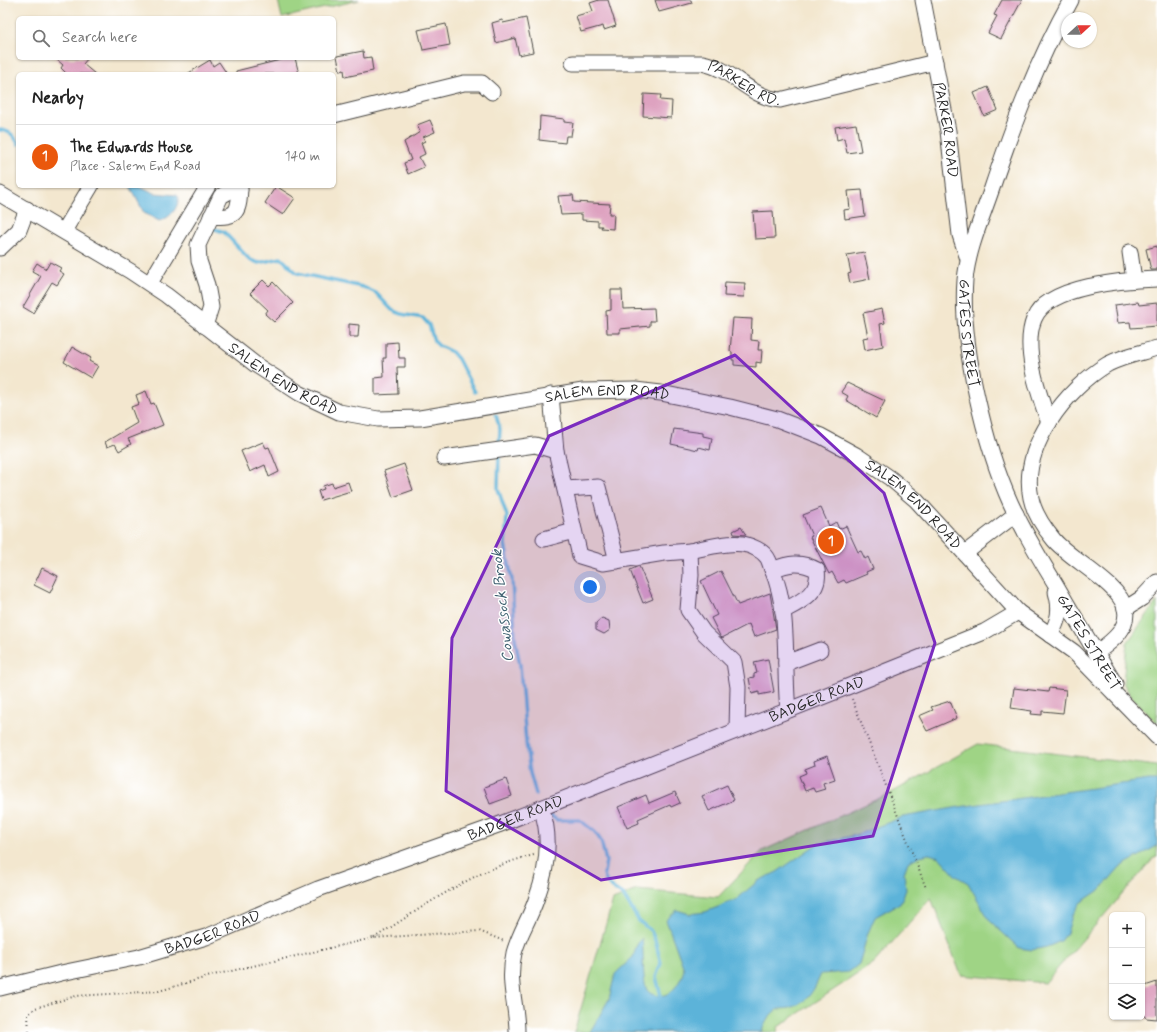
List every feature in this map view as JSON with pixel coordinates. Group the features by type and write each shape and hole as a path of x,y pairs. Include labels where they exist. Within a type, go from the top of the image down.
{"street":[{"name":"PARKER ROAD","path":"924,0 948,131 960,235 968,259"},
{"name":"GATES STREET","path":"1071,0 1047,46 1023,101 968,259 964,305 970,358 993,455 1006,494 1050,576 1128,708"},
{"name":"PARKER RD.","path":"573,63 702,62 721,68 762,96 780,100 935,62"},
{"path":"336,115 464,83 482,83 492,92"},
{"path":"64,231 90,188"},
{"path":"150,283 207,188"},
{"path":"205,326 211,307 198,252 201,236 211,216 228,217 234,214 240,204 240,188"},
{"name":"SALEM END ROAD","path":"0,194 150,283 240,353 299,393 339,412 359,417 378,419 420,418 551,395 583,391 610,390 661,393 730,406 777,419 838,444 890,478 922,506 1018,612 1079,658 1157,737"},
{"path":"0,248 19,230 27,209"},
{"path":"1130,252 1134,280"},
{"path":"1049,423 1034,378 1031,332 1034,318 1040,310 1051,300 1062,294 1134,280 1157,279"},
{"path":"1096,653 1120,632 1126,620 1125,609 1121,598 1057,544 1044,526 1031,497 1029,480 1032,460 1038,442 1060,405 1092,375 1110,364 1157,348"},
{"path":"551,395 556,451 580,556 603,564 664,553 690,551 711,546 746,544 766,555 772,570 783,611 787,643 786,687 788,710"},
{"path":"444,458 535,445 556,451"},
{"path":"565,489 598,487 618,561"},
{"path":"965,553 1016,514"},
{"path":"544,539 574,531"},
{"path":"690,551 691,574 688,610 704,633 734,662 738,687 737,730"},
{"path":"772,570 787,563 806,564 817,570 818,580 813,590 783,611"},
{"name":"GATES STREET","path":"1050,576 1059,609 1058,620 1050,635"},
{"path":"1125,609 1142,598 1157,582"},
{"name":"BADGER ROAD","path":"0,988 61,973 139,957 206,937 318,889 498,825 847,687 984,632 1018,612"},
{"path":"786,663 820,650"},
{"path":"517,1032 511,987 516,946 536,900 547,852 547,830 540,808"}],"path":[{"path":"847,687 926,888"},
{"path":"373,938 457,886 510,861 547,852"},
{"path":"28,1032 28,1015 35,1008 76,996 159,991 214,975 373,938 479,931 516,946"}],"highlighted area":[{"path":"735,355 884,493 935,643 873,836 601,880 446,791 452,638 549,436"}],"green space":[{"path":"278,0 359,0 291,16 282,16"},
{"path":"1157,601 1157,723 1131,696 1123,683 1127,643"},
{"path":"978,744 1157,766 1157,857 1154,858 1045,983 961,975 931,898 874,963 778,1027 777,1032 574,1032 613,900 637,890 718,897 762,851 891,793"}],"water":[{"path":"131,188 144,188 154,193 177,195 179,198 175,210 170,216 163,220 159,221 144,213"},
{"path":"1157,780 1157,846 1120,867 1101,889 1080,903 1072,916 1067,933 1061,941 1047,947 1032,950 1019,948 990,921 968,883 956,876 939,857 929,854 920,856 908,862 904,873 906,890 900,903 875,917 868,933 859,964 849,972 821,974 810,995 806,999 796,1006 778,1009 775,1011 761,1032 590,1032 609,999 615,974 633,957 637,945 642,938 645,986 649,992 654,995 665,995 676,987 684,969 666,920 677,910 690,914 705,912 737,899 758,881 777,872 817,844 855,835 903,817 959,807"}],"building":[{"path":"599,0 608,0 616,26 604,30 603,26 581,32 576,16 593,11 590,3"},
{"path":"655,0 691,0 692,3 659,12"},
{"path":"1002,0 1022,0 1001,39 988,33 997,16 994,15"},
{"path":"526,18 533,52 519,55 515,38 496,43 492,23 502,20 503,23"},
{"path":"446,24 450,45 423,50 418,30"},
{"path":"363,51 364,58 371,57 373,71 345,77 344,70 340,71 337,56"},
{"path":"57,60 86,60 83,64 93,72 65,72 61,68 63,65"},
{"path":"210,60 213,66 219,62 226,72 190,72"},
{"path":"280,60 296,60 298,72 236,72"},
{"path":"988,87 998,110 984,116 974,93"},
{"path":"644,94 661,95 660,100 672,101 671,118 643,116"},
{"path":"540,116 564,119 564,122 573,123 571,136 566,136 565,143 539,140"},
{"path":"430,120 435,132 423,137 425,141 421,143 425,154 419,157 424,167 408,174 404,163 411,160 404,142 420,132 417,125"},
{"path":"856,124 861,151 847,153 844,138 837,140 835,127"},
{"path":"275,188 279,188 295,198 283,215 265,203"},
{"path":"862,190 865,216 845,219 844,210 850,209 848,191"},
{"path":"573,195 574,202 610,204 609,214 614,214 613,229 601,228 602,226 598,226 598,221 582,220 582,214 561,215 558,196"},
{"path":"773,211 775,238 755,239 753,212"},
{"path":"1157,246 1157,270 1151,270 1146,249"},
{"path":"864,252 870,279 850,283 848,274 851,273 847,255"},
{"path":"50,262 61,268 59,271 64,274 57,285 52,282 33,313 23,307 41,276 32,271 37,263 46,269"},
{"path":"263,280 269,286 273,282 293,303 274,322 265,314 268,310 250,293"},
{"path":"725,282 745,283 744,297 724,296"},
{"path":"611,290 622,290 623,309 654,308 655,321 650,321 650,326 620,329 620,333 607,333 606,311 611,310"},
{"path":"1138,302 1139,305 1157,303 1157,326 1131,328 1130,322 1118,323 1115,305"},
{"path":"882,309 885,323 880,324 883,346 865,350 863,338 868,337 863,313"},
{"path":"733,318 752,319 751,340 759,341 758,350 762,350 761,363 756,362 756,367 734,365 734,360 732,360 732,352 730,351"},
{"path":"349,324 359,325 358,337 349,337"},
{"path":"398,342 399,358 405,358 405,367 397,367 398,394 375,395 375,378 384,377 383,358 386,358 386,343"},
{"path":"72,347 91,358 89,361 98,366 91,378 64,362"},
{"path":"847,383 885,401 876,418 846,400 848,396 841,392"},
{"path":"146,391 151,404 154,403 163,425 128,439 131,444 119,451 115,444 107,447 105,442 137,423 131,407 139,404 136,395"},
{"path":"674,429 703,433 703,436 712,438 710,450 699,447 698,450 671,444"},
{"path":"263,442 266,448 269,447 279,472 269,477 265,465 250,472 241,451"},
{"path":"404,464 413,490 393,497 384,471"},
{"path":"348,482 351,491 321,500 318,491 324,489 323,486 332,483 333,487"},
{"path":"821,508 829,526 836,522 839,529 846,526 858,552 861,551 865,559 868,557 873,569 866,572 867,574 846,583 844,580 838,583 832,572 829,574 810,537 812,536 803,515"},
{"path":"741,527 746,535 734,534 733,531"},
{"path":"639,566 653,599 643,603 630,570"},
{"path":"42,568 58,576 50,593 34,585"},
{"path":"721,571 738,605 770,593 776,629 754,637 749,624 722,638 720,636 711,618 717,615 701,581"},
{"path":"602,618 609,621 610,630 604,634 596,630 596,623"},
{"path":"768,659 774,692 759,695 759,692 752,694 749,678 754,677 754,674 757,673 754,662"},
{"path":"1014,688 1048,692 1049,688 1066,690 1063,713 1042,711 1042,715 1031,714 1032,711 1011,708"},
{"path":"950,701 957,718 927,731 919,716 933,710 931,707"},
{"path":"827,756 835,779 823,783 825,789 815,792 813,788 805,791 799,776 806,773 805,769 815,765 814,761"},
{"path":"506,779 512,796 490,804 484,787"},
{"path":"727,785 734,800 709,811 702,796"},
{"path":"675,792 680,803 671,807 670,805 638,819 639,823 627,828 618,807 646,795 649,803"},
{"path":"1157,982 1157,1019 1145,1017 1145,986"}],"waterway":[{"name":"Cowassock Brook","path":"0,130 11,134 16,140"},
{"name":"Cowassock Brook","path":"212,228 224,232 249,259 258,263 281,258 297,273 363,287 376,293 392,310 401,314 423,318 429,325 434,341 439,346 452,352 458,359 475,392"},
{"name":"Cowassock Brook","path":"496,415 500,429 499,447"},
{"name":"Cowassock Brook","path":"499,453 498,489 507,516 505,544 512,580 515,638 520,665 526,743 530,773 536,794"},
{"name":"Cowassock Brook","path":"551,816 557,820 580,820 595,832 601,841 606,861 604,873 605,879 610,886 623,895 639,921 651,931 655,940 661,963 656,977 661,996"}],"place":[{"name":"The Edwards House","path":"831,541"}]}
